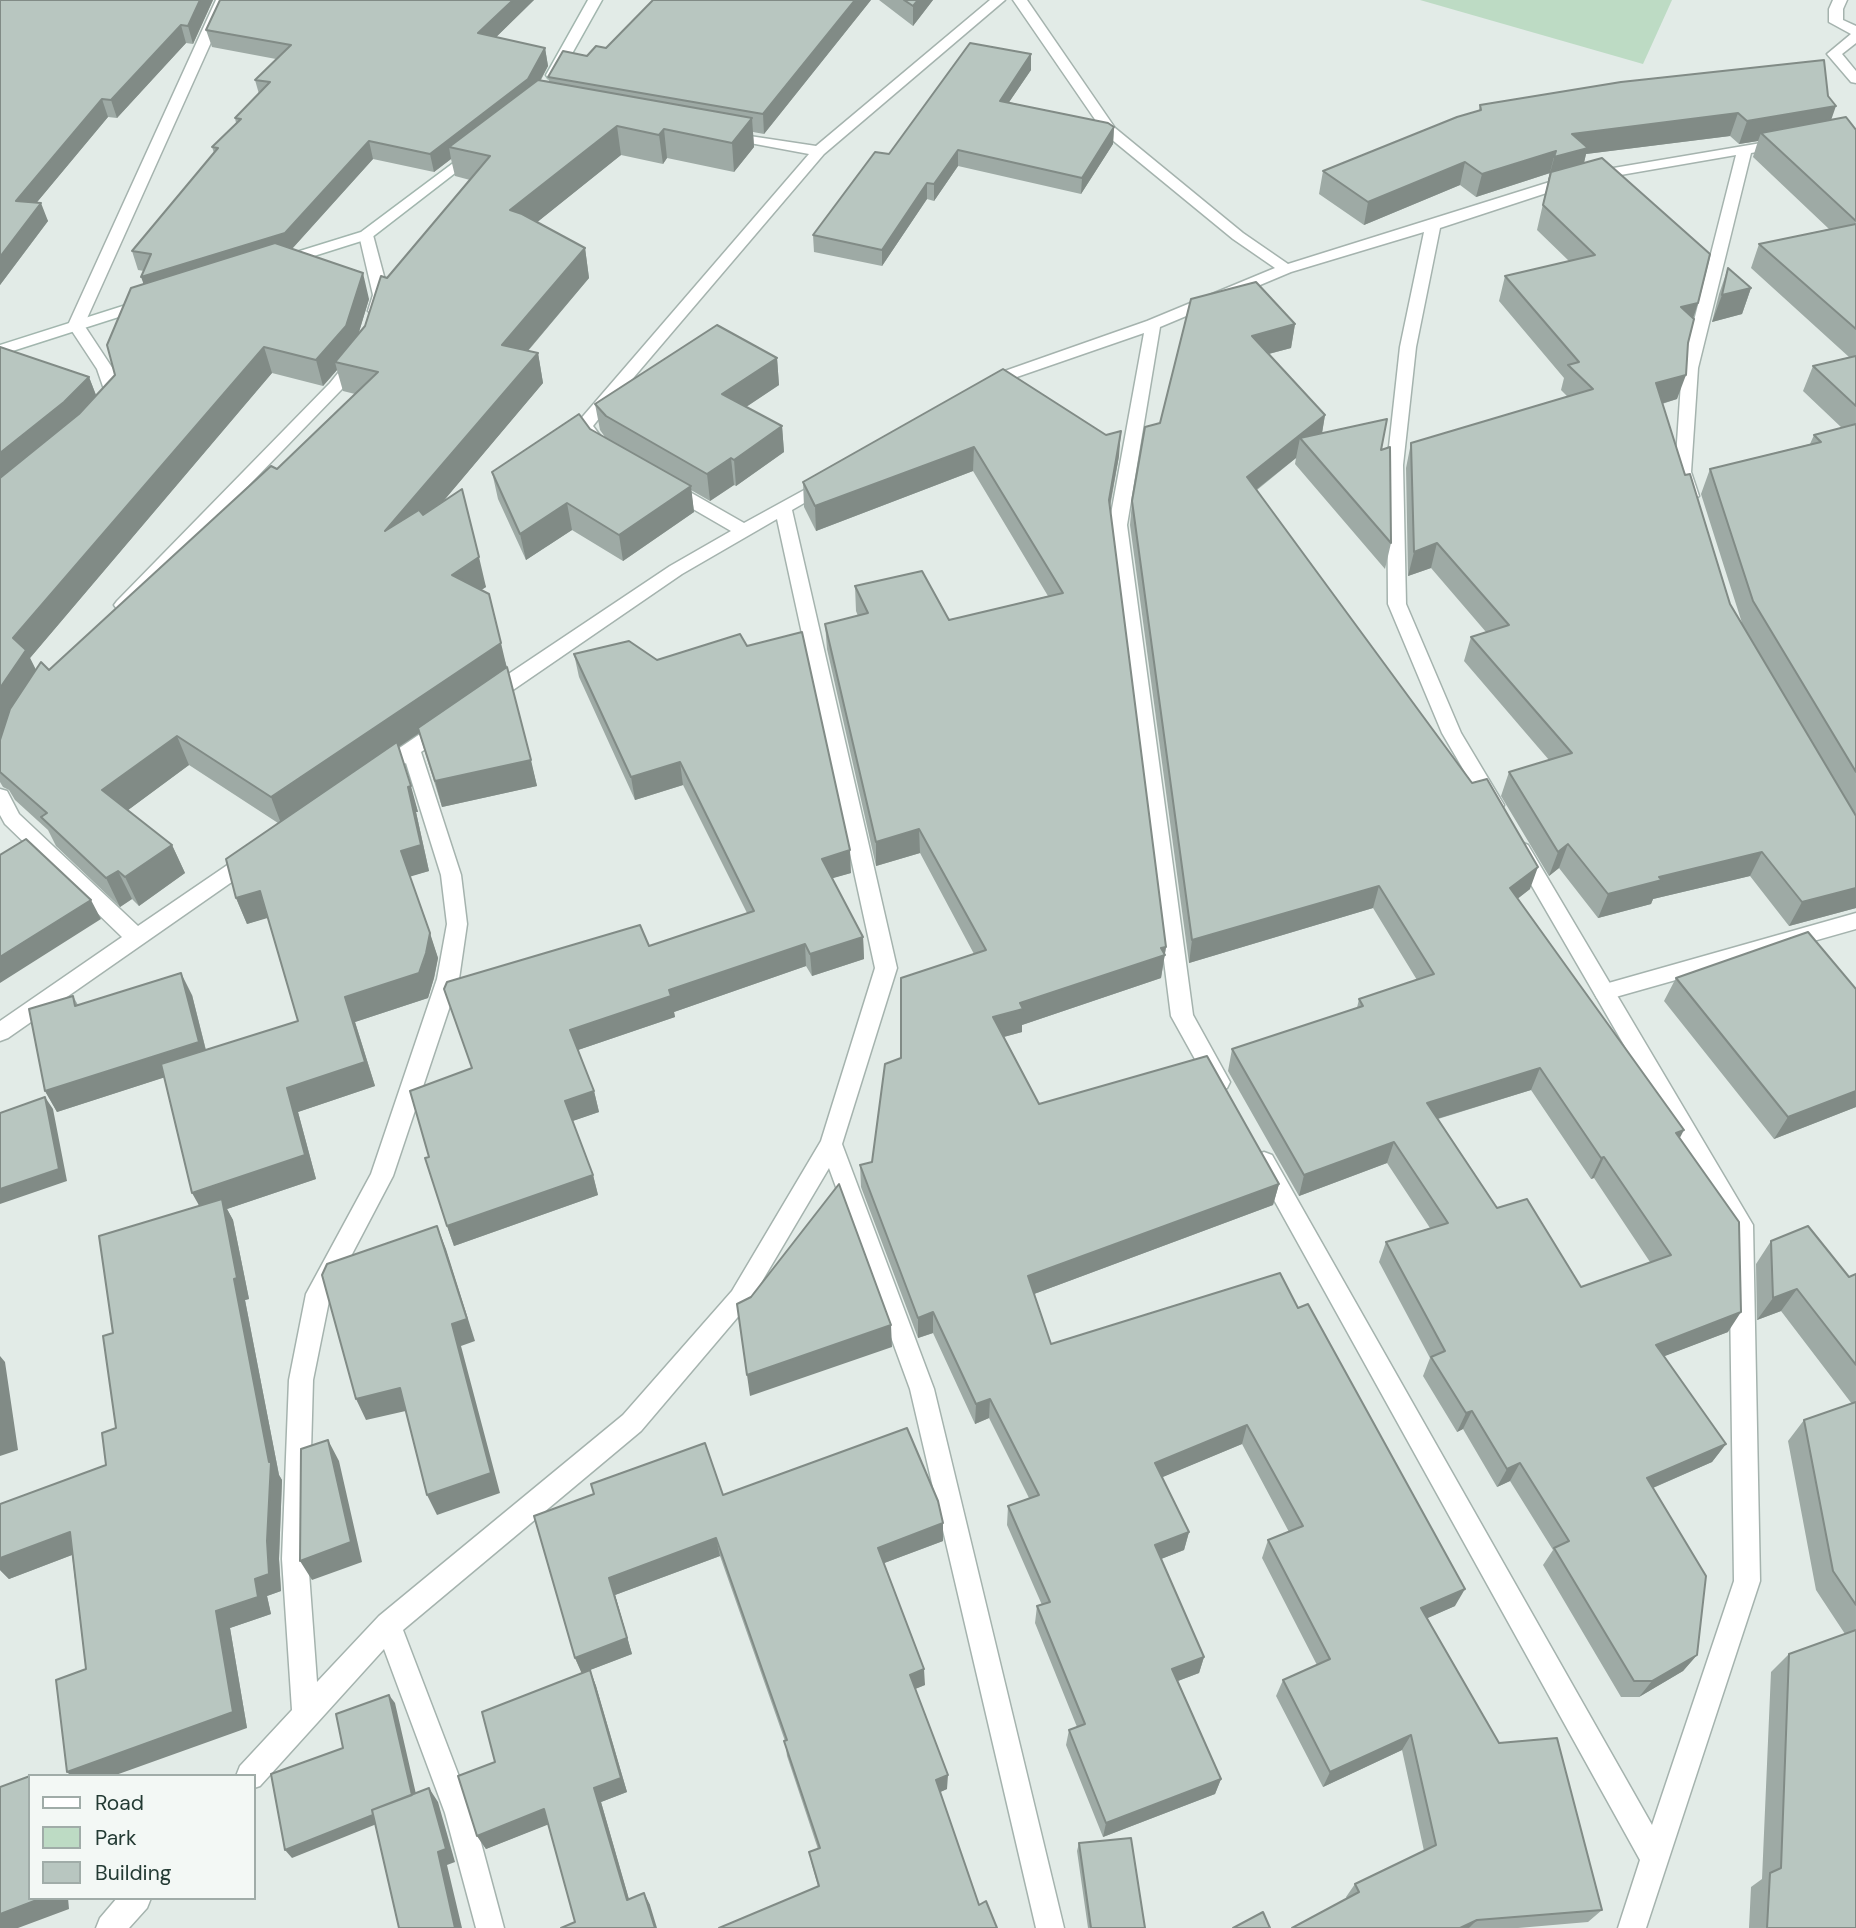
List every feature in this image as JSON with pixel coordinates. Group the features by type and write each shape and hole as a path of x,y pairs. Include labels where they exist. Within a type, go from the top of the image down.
{"street":[{"path":"76,325 223,0"},
{"path":"545,90 595,0"},
{"path":"614,456 602,449 584,426 819,151 998,0"},
{"path":"1020,0 1110,131 1238,236 1286,269"},
{"path":"1840,0 1836,9 1836,22 1856,34 1834,54 1856,79"},
{"path":"712,132 819,151"},
{"path":"970,397 1005,376 1153,324 1286,269 1577,178 1794,141"},
{"path":"261,268 366,235 485,143"},
{"path":"1695,511 1683,472 1690,368 1745,149"},
{"path":"1433,225 1408,348 1395,465 1397,604 1452,733 1741,1225 1748,1581 1632,1928"},
{"path":"108,620 336,386 363,354 381,295 366,235"},
{"path":"0,350 169,296"},
{"path":"1153,324 1118,525 1182,1016 1229,1100"},
{"path":"76,325 105,369 115,399 101,415"},
{"path":"365,781 676,570 842,474"},
{"path":"650,476 744,531"},
{"path":"252,1774 388,1625 632,1423 740,1297 831,1144 886,968 783,509"},
{"path":"306,1714 295,1559 301,1380 318,1294 382,1176 448,979 457,924 451,874 411,750"},
{"path":"0,796 12,819 136,937"},
{"path":"0,1032 262,851"},
{"path":"1605,992 1856,921"},
{"path":"831,1144 922,1390 1050,1928"},
{"path":"1256,1149 1656,1860"},
{"path":"388,1625 441,1758 485,1902 490,1928"},
{"path":"110,1928 135,1900"}],"green space":[{"path":"1420,0 1672,0 1643,64"}],"building":[{"path":"0,0 200,0 188,26 181,25 111,100 102,99 16,201 41,203 0,257"},
{"path":"220,0 513,0 478,33 545,48 528,79 430,154 369,141 285,233 141,277 151,254 132,251 218,148 212,147 241,119 235,118 270,82 255,80 291,45 206,30"},
{"path":"653,0 855,0 763,114 548,77 563,51 587,56 596,46 606,48"},
{"path":"904,0 918,0 913,6"},
{"path":"970,43 1031,54 1000,101 1108,123 1114,127 1082,178 958,150 934,184 927,183 882,250 813,235 875,152 889,154"},
{"path":"1824,60 1828,96 1836,106 1747,121 1738,113 1572,134 1588,148 1554,157 1556,151 1482,174 1465,162 1368,202 1323,171 1457,117 1481,110 1480,105 1621,82"},
{"path":"538,80 752,118 732,143 664,129 659,135 617,126 510,210 585,248 502,345 538,353 385,531 419,510 423,515 462,489 479,557 452,575 489,594 501,643 271,797 177,736 102,790 172,845 125,877 118,871 106,878 41,817 47,813 0,772 0,740 10,709 41,662 49,670 271,466 277,469 378,372 335,362 365,326 381,276 387,278 490,156 449,147"},
{"path":"1846,117 1856,130 1856,221 1761,133"},
{"path":"1602,158 1710,254 1698,303 1681,307 1694,319 1688,343 1686,375 1656,383 1685,475 1690,474 1730,604 1856,816 1856,888 1802,902 1762,852 1659,877 1662,880 1608,894 1568,844 1558,852 1509,772 1572,753 1471,637 1509,625 1437,543 1414,552 1411,443 1593,389 1568,365 1579,362 1505,276 1595,255 1543,205 1551,172"},
{"path":"1856,224 1856,329 1759,244"},
{"path":"275,243 363,273 346,326 316,360 264,347 13,638 26,650 0,688 0,478 79,414 115,375 107,345 131,288"},
{"path":"1728,268 1751,288 1722,295"},
{"path":"1256,282 1295,324 1252,336 1325,415 1247,477 1472,783 1487,779 1538,867 1510,888 1684,1130 1676,1133 1739,1222 1741,1312 1656,1345 1726,1444 1647,1478 1706,1576 1697,1655 1652,1681 1634,1681 1554,1548 1569,1541 1520,1463 1507,1469 1472,1411 1466,1413 1431,1357 1445,1351 1386,1242 1448,1223 1394,1142 1304,1175 1232,1049 1363,1006 1359,999 1434,974 1379,886 1192,940 1132,501 1145,427 1160,423 1191,299","holes":["1540,1068 1601,1158 1604,1157 1671,1255 1581,1287 1527,1199 1497,1208 1427,1103"]},
{"path":"717,325 777,358 722,394 782,426 734,460 731,458 707,474 606,416 595,404"},
{"path":"0,347 89,377 64,402 0,453"},
{"path":"1856,356 1856,406 1813,366"},
{"path":"1003,369 1106,435 1121,431 1109,500 1166,947 1161,948 1165,955 1020,1003 1023,1009 993,1017 1039,1104 1207,1056 1279,1184 1028,1276 1051,1344 1280,1273 1298,1308 1308,1304 1465,1589 1421,1608 1499,1743 1557,1738 1602,1910 1477,1920 1460,1928 1292,1928 1359,1892 1355,1884 1436,1845 1411,1735 1330,1772 1283,1680 1330,1659 1268,1540 1303,1526 1247,1425 1155,1463 1189,1532 1155,1545 1204,1657 1172,1669 1221,1779 1106,1823 1069,1730 1085,1724 1037,1606 1050,1602 1008,1506 1039,1495 990,1399 976,1404 933,1312 918,1318 860,1165 872,1162 885,1064 901,1058 901,978 986,950 919,829 876,842 825,624 868,613 855,586 922,571 949,620 1063,593 974,447 815,506 803,482"},
{"path":"579,414 590,429 691,486 619,535 567,503 520,534 492,472"},
{"path":"1387,419 1381,450 1390,447 1391,543 1300,438"},
{"path":"1856,424 1856,772 1753,601 1710,469 1821,442 1814,435"},
{"path":"802,632 850,850 822,859 863,937 810,954 805,944 669,990 671,996 570,1030 594,1091 565,1101 593,1175 447,1226 425,1158 429,1157 410,1091 472,1068 444,989 447,982 640,925 649,946 754,911 680,762 631,777 574,654 629,641 657,660 740,634 747,646"},
{"path":"507,667 531,760 435,781 418,728"},
{"path":"397,742 411,786 408,787 421,845 401,851 430,933 419,973 345,997 365,1062 287,1088 305,1155 192,1193 161,1064 298,1021 260,891 236,898 226,859"},
{"path":"26,839 91,900 0,957 0,855"},
{"path":"1808,932 1856,989 1856,1091 1788,1117 1676,978"},
{"path":"181,973 199,1042 45,1091 29,1009 73,996 75,1006"},
{"path":"45,1097 59,1169 0,1189 0,1113"},
{"path":"839,1184 891,1325 747,1375 737,1304 751,1297"},
{"path":"222,1199 237,1278 234,1279 271,1462 267,1541 269,1574 255,1579 258,1597 216,1611 233,1712 67,1772 56,1680 86,1669 70,1532 0,1558 0,1504 106,1465 102,1433 116,1428 103,1336 113,1333 99,1236"},
{"path":"437,1226 467,1319 452,1324 491,1473 427,1495 400,1388 356,1399 322,1275 327,1264"},
{"path":"1808,1226 1849,1277 1856,1274 1856,1365 1797,1289 1773,1298 1771,1241"},
{"path":"1856,1402 1856,1605 1833,1571 1804,1420"},
{"path":"907,1428 938,1501 943,1523 878,1548 924,1669 910,1675 948,1775 936,1780 979,1905 986,1901 997,1928 719,1928 819,1886 809,1852 820,1848 784,1741 787,1740 716,1538 609,1578 627,1638 575,1658 534,1516 594,1494 591,1484 705,1443 723,1495"},
{"path":"328,1440 351,1542 300,1561 301,1449"},
{"path":"1856,1630 1856,1928 1767,1928 1770,1873 1781,1868 1789,1654"},
{"path":"590,1670 621,1778 594,1788 627,1900 644,1893 655,1928 561,1928 575,1922 544,1809 477,1836 458,1776 495,1762 482,1712"},
{"path":"389,1695 412,1795 372,1810 373,1815 285,1850 271,1774 343,1748 336,1714"},
{"path":"28,1777 28,1900 37,1900 0,1914 0,1787"},
{"path":"429,1788 446,1849 438,1852 455,1928 399,1928 372,1810"},
{"path":"1131,1838 1145,1928 1091,1928 1079,1843"},
{"path":"1263,1912 1270,1928 1233,1928"}]}
